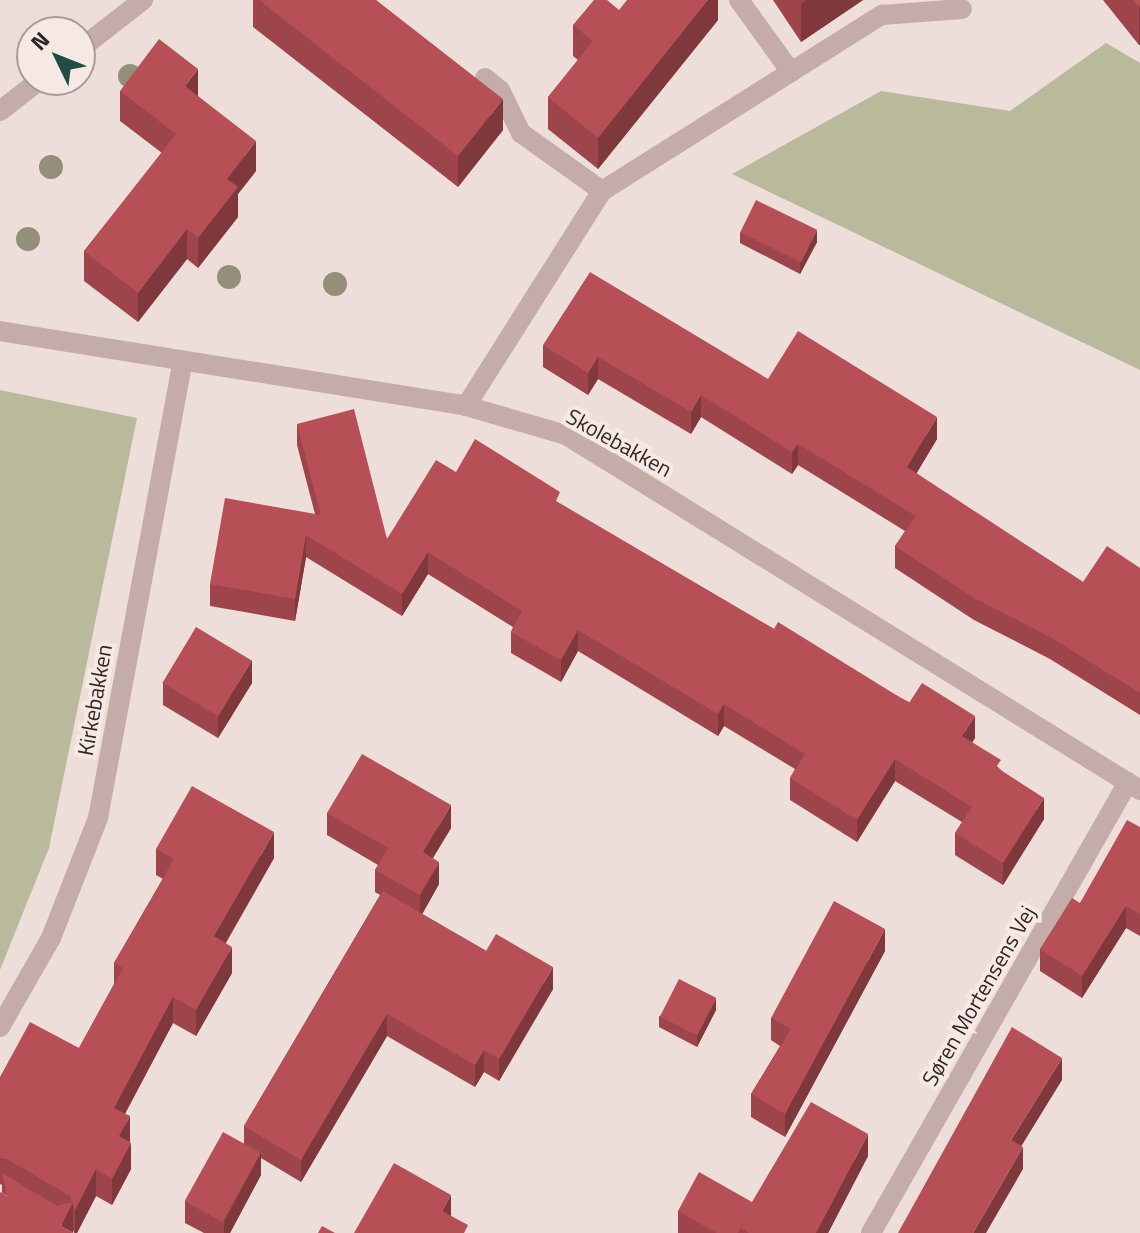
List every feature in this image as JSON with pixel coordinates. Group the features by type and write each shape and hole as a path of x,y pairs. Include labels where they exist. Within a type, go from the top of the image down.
{"street":[{"path":"96,37 143,0"},
{"path":"739,0 791,72"},
{"path":"466,406 602,191 882,15 962,9"},
{"path":"485,78 500,90 521,133 602,191"},
{"path":"0,111 19,96"},
{"name":"Skolebakken","path":"0,331 182,363 466,406 566,435 1134,786"},
{"name":"Kirkebakken","path":"0,1027 51,938 98,818 182,363"},
{"name":"Søren Mortensens Vej","path":"871,1233 1134,786"}],"green space":[{"path":"1106,43 1140,63 1140,370 732,174 881,91 1010,111"},
{"path":"0,390 137,418 49,848 0,970"}],"building":[{"path":"259,0 376,0 503,99 458,156"},
{"path":"594,0 607,0 619,10 627,0 708,0 598,138 548,97 593,41 573,25"},
{"path":"159,39 198,69 185,86 256,141 227,179 238,187 198,238 187,229 138,293 84,251 176,134 120,91"},
{"path":"756,200 817,230 801,262 740,232"},
{"path":"590,272 768,379 798,331 937,417 907,467 1083,582 1107,546 1140,568 1140,693 1050,637 974,598 895,546 916,516 798,444 792,452 701,395 691,412 598,357 588,373 543,345"},
{"path":"354,409 387,539 436,460 456,472 475,439 560,492 556,501 774,629 778,622 909,703 922,683 975,716 962,736 1001,760 996,767 1044,798 1003,863 955,833 972,807 895,759 857,820 790,778 805,754 724,704 718,714 578,630 561,660 511,632 522,611 428,552 402,594 306,535 295,599 210,584 225,498 321,515 297,424"},
{"path":"196,627 252,660 218,716 163,683"},
{"path":"362,754 451,805 423,852 439,862 420,895 375,870 388,848 327,813"},
{"path":"192,786 274,832 214,936 232,947 196,1010 173,997 114,1108 130,1116 119,1136 131,1143 112,1179 96,1169 75,1210 70,1196 7,1159 0,1158 0,1077 30,1022 79,1048 123,968 114,963 174,859 156,849"},
{"path":"1127,820 1140,827 1140,914 1126,906 1082,976 1040,949 1072,898 1080,903"},
{"path":"383,891 486,951 496,934 553,967 499,1059 484,1050 475,1065 387,1014 301,1160 244,1126"},
{"path":"834,901 885,929 785,1114 751,1094 791,1029 771,1018"},
{"path":"679,979 716,998 697,1035 660,1016"},
{"path":"1012,1027 1062,1058 1011,1140 1023,1147 973,1233 898,1233"},
{"path":"811,1102 868,1134 816,1233 749,1233 741,1228 738,1233 717,1233 678,1211 699,1172 752,1202"},
{"path":"223,1132 261,1153 222,1222 185,1201"},
{"path":"394,1163 451,1195 442,1211 468,1225 464,1233 354,1233"},
{"path":"2,1173 57,1206 73,1202 61,1226 73,1233 0,1233 0,1192 7,1196"},
{"path":"322,1226 335,1233 318,1233"}]}
